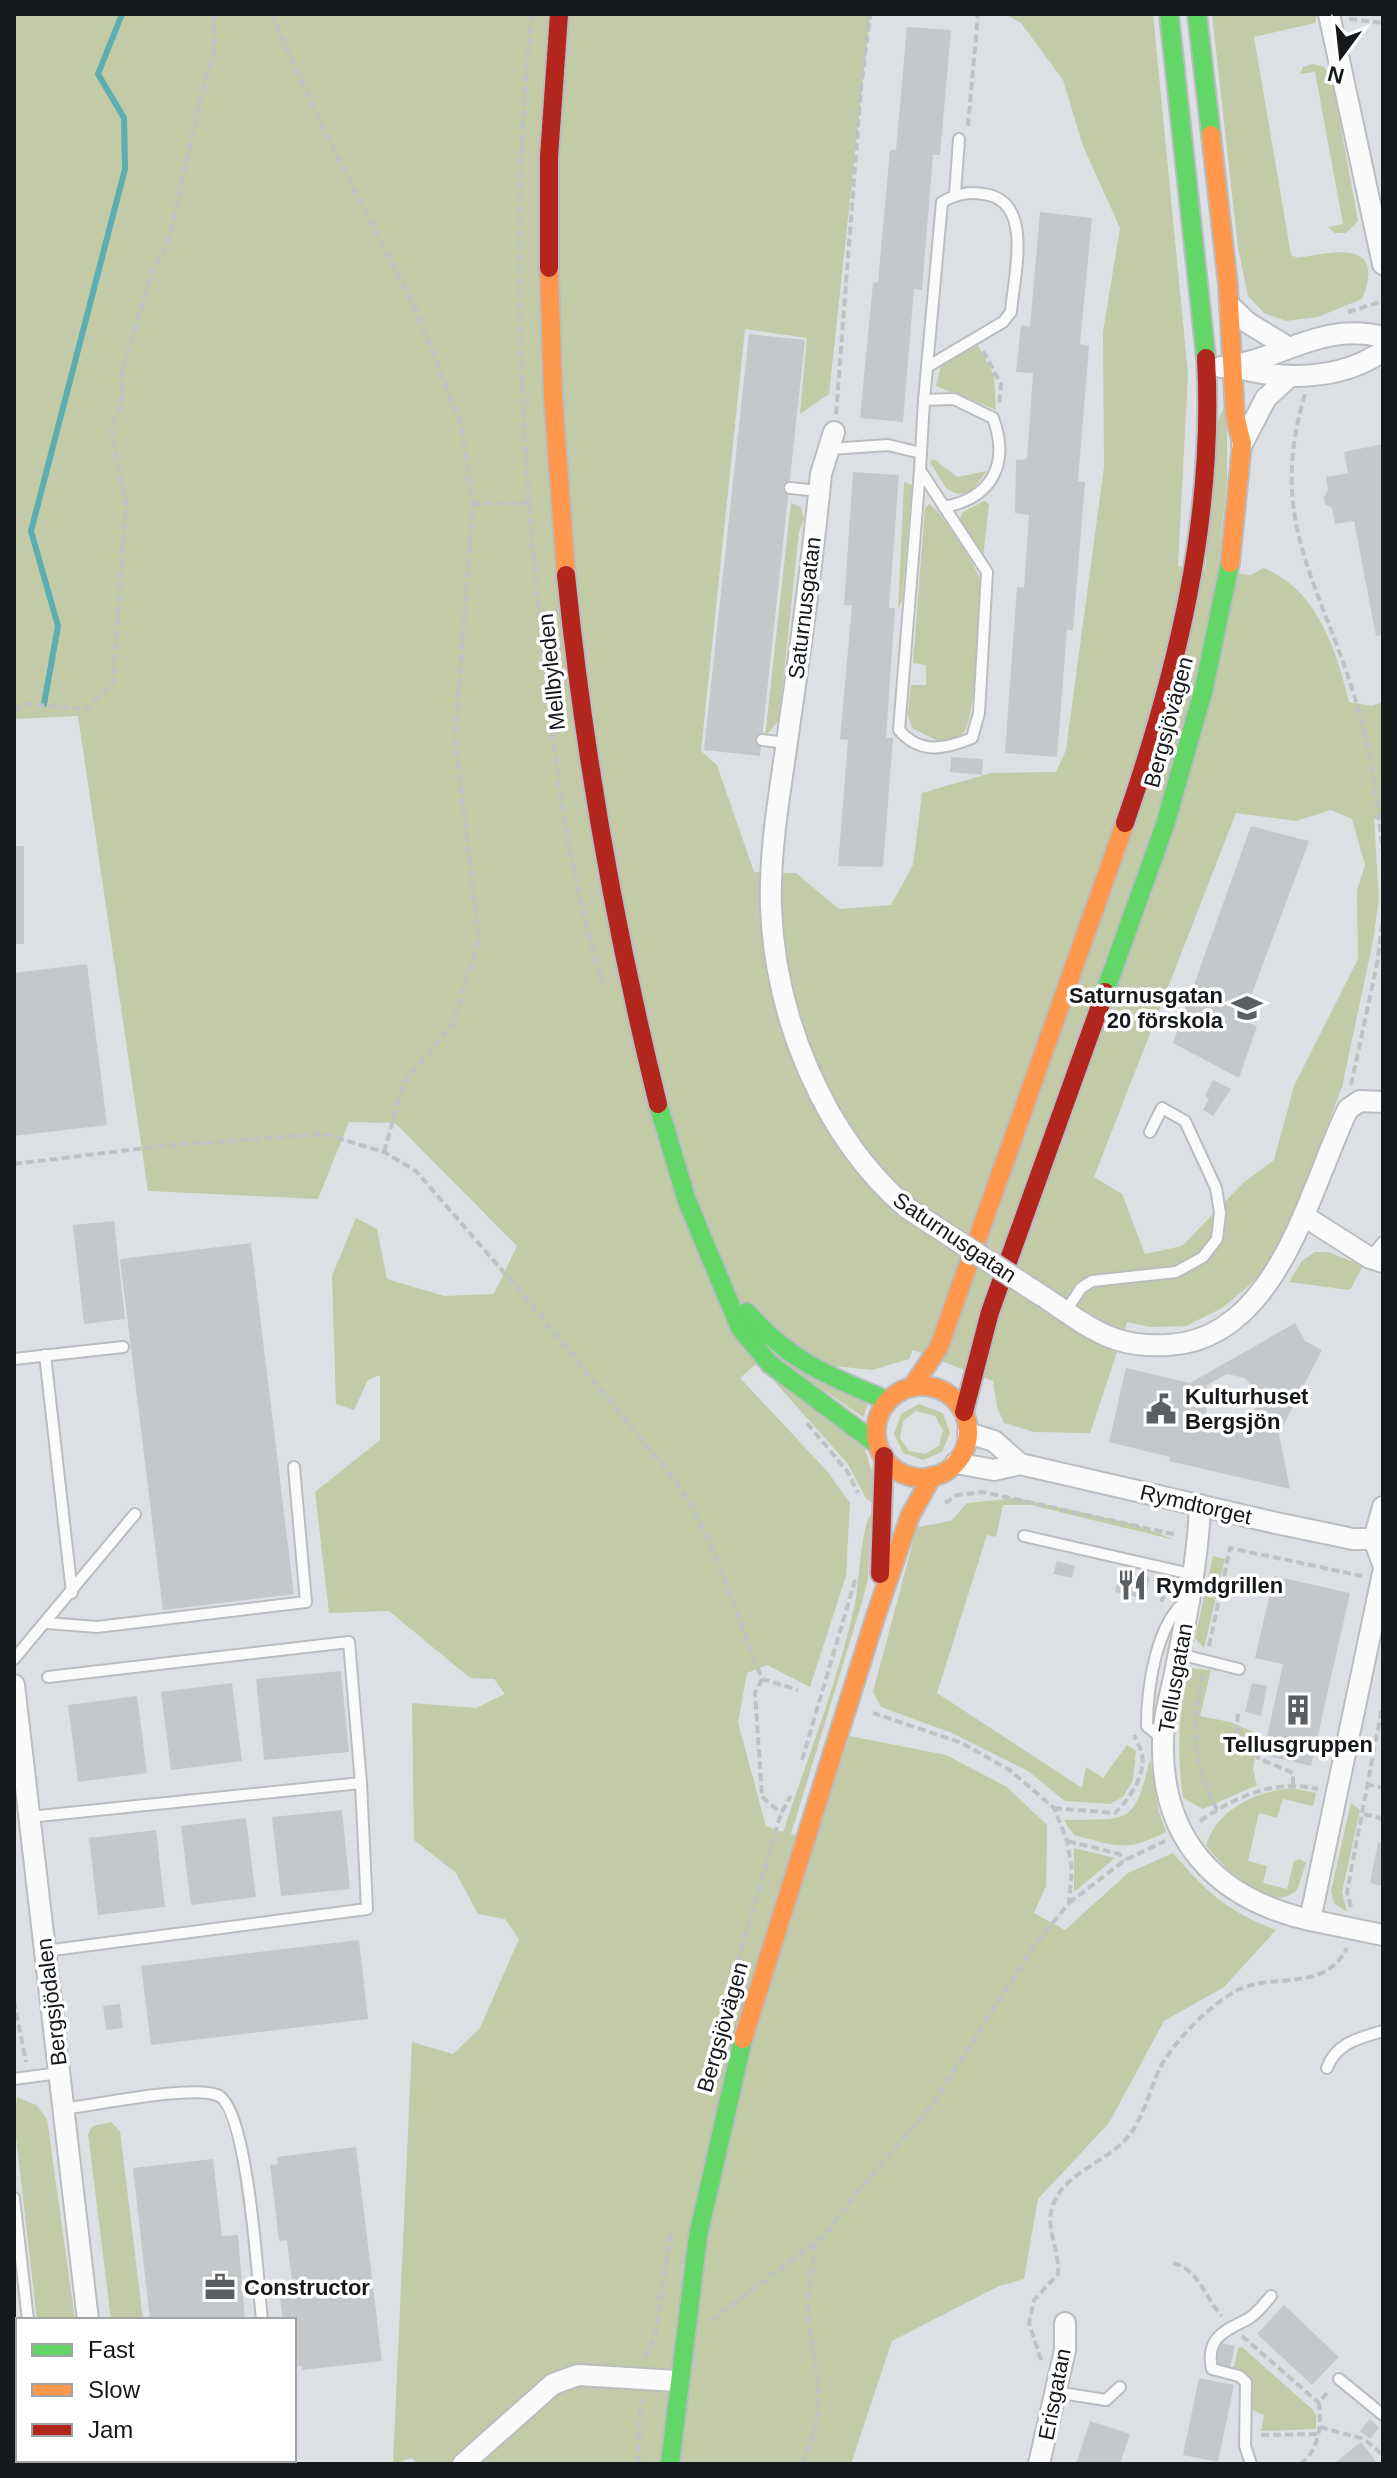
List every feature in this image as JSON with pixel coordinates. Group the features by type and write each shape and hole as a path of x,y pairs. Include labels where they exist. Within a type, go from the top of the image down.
{"main road":[{"name":"Mellbyleden","path":"559,14 549,203 550,337 561,529 584,749 632,992 682,1196 709,1262 733,1303 737,1324 777,1372 793,1386 856,1424 881,1451"},
{"name":"Bergsjövägen","path":"876,1615 883,1524 877,1421 888,1401 912,1387 939,1347 1107,873 1172,678 1193,588 1201,534 1208,440 1205,368 1169,14"},
{"name":"Bergsjövägen","path":"956,1463 965,1449 966,1422 990,1312 1139,900 1191,738 1235,538 1242,444 1235,415 1230,306 1197,14"},
{"name":"Mellbyleden","path":"733,1303 812,1369 888,1401"},
{"path":"912,1387 939,1389 951,1396 966,1422"},
{"path":"881,1451 905,1474 932,1476 956,1463"},
{"name":"Bergsjövägen","path":"670,2464 685,2321 707,2190 735,2063 876,1615 910,1516 932,1476"}],"street":[{"path":"1330,18 1383,264"},
{"path":"1230,306 1248,323 1286,346"},
{"path":"1205,368 1232,366 1271,355 1286,346 1357,330 1383,337"},
{"path":"1232,366 1259,374 1289,377 1361,366 1383,351"},
{"path":"1242,444 1266,398 1289,377"},
{"name":"Saturnusgatan","path":"831,441 819,491 777,812 771,905 777,961 806,1063 836,1123 873,1176 907,1208 1095,1330 1134,1344 1183,1344 1203,1339 1243,1312 1269,1280 1304,1216 1348,1109 1360,1101"},
{"path":"1360,1101 1383,1102"},
{"path":"1304,1216 1379,1254"},
{"name":"Rymdtorget","path":"966,1422 1020,1464"},
{"name":"Rymdtorget","path":"956,1463 994,1470 1020,1464 1353,1539 1374,1539"},
{"name":"Tellusgatan","path":"1200,1505 1195,1575 1163,1739 1172,1801 1189,1845 1204,1866 1249,1901 1310,1920 1383,1935"},
{"path":"1383,1507 1374,1539 1383,1564"},
{"path":"1310,1920 1383,1573"},
{"name":"Bergsjödalen","path":"14,1685 88,2318"},
{"name":"Erisgatan","path":"1039,2464 1065,2350 1065,2323"},
{"path":"463,2464 553,2384 578,2375 677,2381"}],"lane":[{"path":"955,194 959,139"},
{"path":"920,470 987,572 979,713 972,738 932,749 911,743 899,730 924,400 927,367 942,202 955,194 977,192 997,197 1011,208 1017,225 1011,312 1003,322 927,367"},
{"path":"924,400 954,399 993,418 1002,440 999,461 977,497 944,507"},
{"path":"831,441 888,445 921,453"},
{"path":"790,488 819,491"},
{"path":"762,740 787,743"},
{"path":"1066,1311 1081,1288 1092,1281 1176,1272 1203,1257 1217,1239 1220,1200 1185,1121 1162,1108 1150,1132"},
{"path":"14,1359 123,1347"},
{"path":"45,1355 72,1593"},
{"path":"47,1623 97,1627 306,1602 294,1467"},
{"path":"14,1659 135,1514"},
{"path":"1024,1536 1195,1575"},
{"path":"1163,1739 1147,1726 1147,1707 1164,1628 1174,1609 1189,1598"},
{"path":"45,1951 367,1909 361,1783 349,1642 48,1677"},
{"path":"1179,1654 1239,1669"},
{"path":"29,1817 361,1783"},
{"path":"1327,2068 1332,2053 1345,2044 1383,2031"},
{"path":"14,2079 59,2073"},
{"path":"63,2109 190,2093 217,2095 229,2103 238,2126 244,2162 262,2318"},
{"path":"14,2198 28,2318"},
{"path":"1251,2464 1244,2437 1246,2382 1239,2376 1212,2369 1211,2363 1215,2339 1231,2324 1255,2314 1271,2296"},
{"path":"1339,2379 1383,2415"},
{"path":"1055,2392 1106,2400 1120,2387"}],"path":[{"path":"14,710 25,704 86,709 113,683 126,503 111,427 122,404 122,371 153,268 168,245 202,92 214,54 214,14"},
{"path":"271,14 330,142 416,310 461,424 473,504 455,739 479,939 453,1024 404,1082 384,1152"},
{"path":"532,14 523,103 519,207 520,322 530,503 559,800 603,984"},
{"path":"831,441 870,14"},
{"path":"959,139 968,134 978,14"},
{"path":"1330,18 1358,16 1383,23"},
{"path":"1345,314 1383,301"},
{"path":"976,339 1001,384 997,428"},
{"path":"1310,374 1291,448 1293,507 1308,575 1355,697 1382,831 1383,852"},
{"path":"473,504 530,503"},
{"path":"1360,1101 1350,1083 1377,964 1383,918"},
{"path":"14,1164 170,1145 324,1134 384,1152 416,1171 527,1299 680,1487 701,1521 762,1679 755,1693 762,1797 781,1813"},
{"path":"801,1417 847,1471 858,1494"},
{"path":"910,1516 928,1518 957,1495 983,1492 1382,1581"},
{"path":"1217,1810 1202,1781 1194,1742 1194,1719 1230,1548"},
{"path":"800,1767 857,1569"},
{"path":"762,1679 798,1690"},
{"path":"1044,2369 1029,2323 1034,2300 1058,2274 1049,2222 1056,2198 1075,2177 1109,2156 1130,2134 1159,2068 1181,2037 1236,1990 1312,1978 1328,1970 1344,1955 1359,1911 1350,1907 1347,1892 1383,1703"},
{"path":"873,1713 962,1743 1011,1771 1054,1808 1067,1841 1072,1870 1069,1903"},
{"path":"1238,1714 1236,1740 1260,1759 1293,1773 1293,1784"},
{"path":"1376,1736 1383,1735"},
{"path":"718,2031 781,1813 795,1782"},
{"path":"1198,1823 1252,1791 1293,1784 1337,1793"},
{"path":"1366,1784 1383,1788"},
{"path":"1364,1814 1383,1819"},
{"path":"658,2316 685,2321 712,2319 817,2243 932,2105 1034,1946 1069,1903 1125,1860 1167,1840"},
{"path":"1067,1841 1119,1854 1125,1860"},
{"path":"14,2001 29,2077"},
{"path":"638,2464 646,2354 655,2336 674,2222"},
{"path":"802,2464 818,2422 821,2396 808,2311 817,2243"},
{"path":"1300,2464 1314,2447 1320,2427 1319,2403 1339,2379"},
{"path":"1320,2427 1364,2439 1383,2455"},
{"path":"1244,2437 1288,2432 1318,2434"}],"green space":[{"path":"14,14 870,14 829,394 800,414 807,338 745,329 701,751 717,765 754,872 796,873 839,909 891,905 913,865 922,793 991,773 1056,772 1066,750 1104,467 1103,332 1120,228 1083,146 1063,80 1021,23 1005,14 1153,14 1188,374 1178,566 1205,570 1215,426 1227,402 1227,478 1218,571 1251,575 1263,568 1282,577 1298,590 1322,624 1349,702 1372,706 1383,702 1383,819 1374,819 1379,899 1342,1087 1292,1220 1264,1273 1222,1308 1186,1326 1151,1327 1127,1322 1090,1433 1034,1432 1004,1423 997,1407 993,1381 913,1350 909,1359 872,1370 835,1366 869,1402 863,1417 769,1353 740,1378 827,1471 850,1503 846,1576 810,1687 767,1665 747,1673 738,1723 766,1826 783,1832 840,1662 855,1604 865,1530 871,1515 868,1579 863,1599 791,1834 815,1841 850,1736 946,1755 1007,1787 1047,1825 1046,1886 1034,1913 1065,1930 1128,1873 1173,1853 1218,1899 1276,1930 1224,1987 1164,2021 1109,2123 1038,2199 1024,2279 999,2286 892,2341 851,2464 419,2464 412,2458 393,2464 412,2042 453,2054 480,2028 519,1939 505,1919 478,1914 456,1873 414,1840 412,1703 476,1708 505,1694 494,1679 470,1678 389,1611 329,1613 315,1492 380,1440 380,1375 368,1380 354,1410 336,1404 332,1276 356,1218 377,1229 387,1279 444,1296 494,1294 517,1246 395,1123 349,1122 318,1199 148,1191 78,716 14,719","holes":["1331,810 1352,819 1365,865 1357,891 1358,959 1294,1086 1274,1160 1243,1183 1182,1246 1145,1254 1122,1194 1094,1177 1236,813 1296,821"]},
{"path":"1212,14 1317,14 1315,23 1254,37 1291,255 1298,258 1340,252 1362,258 1367,266 1368,279 1362,299 1318,317 1286,321 1264,313 1248,296 1238,248"},
{"path":"1313,64 1324,67 1332,79 1358,221 1346,233 1335,233 1328,227 1343,224 1315,72 1300,74 1303,67"},
{"path":"978,345 994,376 996,410 936,386 941,366"},
{"path":"934,459 957,477 987,471 971,492 957,494 946,488 930,462"},
{"path":"904,482 912,485 902,601 898,610"},
{"path":"984,501 989,504 983,558 959,520 963,512"},
{"path":"791,503 801,507 804,519 799,532 779,720 765,737"},
{"path":"929,504 966,552 981,581 982,591 978,655 969,719 961,735 940,742 912,728 908,714 911,685 926,685 926,665 913,663 925,509"},
{"path":"1315,1252 1328,1252 1363,1266 1350,1290 1289,1282 1302,1261"},
{"path":"773,1380 864,1447 873,1475 875,1503 867,1500 848,1464"},
{"path":"919,1404 943,1413 950,1433 942,1452 923,1460 903,1453 894,1434 901,1414","holes":["916,1411 935,1416 943,1430 939,1446 925,1454 909,1451 900,1438 903,1421"]},
{"path":"1017,1498 1137,1525 1175,1540 1031,1505 1003,1505 996,1537 987,1535 937,1693 1082,1788 1086,1767 1103,1778 1127,1745 1136,1751 1133,1780 1123,1797 1110,1804 1065,1801 1028,1771 952,1733 881,1707 873,1692 917,1527 951,1521 967,1503"},
{"path":"1213,1556 1225,1559 1204,1648 1195,1638"},
{"path":"1189,1668 1211,1670 1200,1716 1230,1722 1258,1734 1253,1770 1257,1785 1203,1809 1183,1798 1181,1781 1181,1717"},
{"path":"1150,1759 1159,1812 1166,1832 1140,1843 1121,1846 1074,1835 1064,1820 1115,1818 1133,1808"},
{"path":"1292,1788 1316,1793 1313,1806 1283,1799 1277,1818 1259,1813 1248,1861 1267,1866 1263,1883 1287,1889 1294,1861 1300,1859 1306,1863 1297,1890 1285,1897 1272,1897 1247,1886 1206,1846 1219,1822 1239,1805 1265,1793"},
{"path":"1351,1803 1360,1810 1342,1892 1347,1912 1334,1903 1331,1891"},
{"path":"1074,1848 1115,1858 1074,1892"},
{"path":"17,2097 36,2105 47,2119 75,2318 37,2318 14,2119"},
{"path":"111,2122 120,2131 143,2318 111,2318 88,2134 93,2126"},
{"path":"1242,2347 1312,2409 1316,2415 1316,2429 1261,2431 1264,2415 1247,2408 1250,2393 1233,2370 1238,2348"}],"building":[{"path":"907,27 951,30 940,155 933,155 922,290 914,289 903,422 860,418 873,283 878,282 890,150 896,150"},
{"path":"1040,212 1092,218 1080,344 1089,346 1078,481 1085,482 1073,631 1067,629 1057,757 1005,753 1017,587 1024,588 1029,515 1015,513 1016,460 1027,459 1033,373 1016,372 1021,325 1030,327"},
{"path":"749,334 805,340 760,756 704,750"},
{"path":"1383,444 1383,635 1376,636 1354,521 1335,524 1332,508 1325,504 1324,497 1328,490 1326,477 1348,473 1344,452"},
{"path":"853,472 899,475 889,608 895,608 886,738 893,738 883,867 838,866 848,740 840,739 852,605 844,605"},
{"path":"951,757 983,759 982,775 950,772"},
{"path":"1251,826 1309,841 1242,1020 1257,1026 1239,1078 1173,1043"},
{"path":"14,846 24,846 24,944 14,944"},
{"path":"87,964 107,1125 14,1136 14,973"},
{"path":"1213,1080 1231,1089 1213,1116 1203,1110 1209,1099 1205,1096"},
{"path":"114,1221 125,1319 84,1324 73,1225"},
{"path":"251,1243 294,1594 163,1610 120,1259"},
{"name":"Kulturhuset Bergsjön","path":"1295,1323 1305,1341 1322,1350 1279,1434 1290,1489 1169,1461 1170,1457 1109,1442 1126,1368 1190,1383","holes":["1227,1374 1245,1378 1261,1398 1247,1425 1231,1431 1206,1420 1207,1385"]},
{"path":"1057,1561 1075,1566 1072,1578 1053,1574"},
{"name":"Rymdgrillen","path":"1120,1571 1150,1577 1145,1599 1115,1592"},
{"name":"Tellusgruppen","path":"1274,1576 1350,1593 1311,1766 1263,1755 1283,1664 1255,1658"},
{"path":"341,1671 349,1752 264,1760 256,1679"},
{"path":"232,1683 242,1761 171,1770 161,1692"},
{"path":"1252,1683 1267,1686 1261,1716 1245,1712"},
{"path":"137,1696 147,1773 78,1782 68,1705"},
{"path":"342,1810 350,1889 281,1896 272,1817"},
{"path":"246,1818 256,1897 191,1905 181,1826"},
{"path":"156,1830 165,1907 98,1915 89,1838"},
{"path":"1378,1842 1383,1844 1383,1886 1370,1883"},
{"path":"359,1940 368,2019 151,2045 141,1966"},
{"path":"120,2004 123,2028 106,2030 103,2006"},
{"path":"356,2147 382,2361 302,2370 302,2366 296,2367 296,2318 283,2318 279,2291 293,2289 287,2240 279,2241 270,2165 278,2164 277,2157"},
{"path":"213,2159 222,2236 238,2235 245,2318 150,2318 133,2168"},
{"path":"1284,2305 1339,2357 1312,2385 1257,2334"},
{"path":"1216,2342 1235,2346 1230,2368 1211,2364"},
{"path":"14,2348 16,2460 14,2461"},
{"path":"1199,2378 1234,2385 1218,2462 1183,2455"},
{"path":"1370,2419 1379,2428 1370,2439 1360,2431"},
{"path":"1090,2421 1130,2434 1120,2464 1076,2464"},
{"path":"1361,2442 1378,2464 1334,2464"}],"waterway":[{"path":"44,704 58,626 31,531 125,169 124,118 98,74 122,14"}],"traffic: fast":[{"path":"1169,14 1206,358"},
{"path":"1197,14 1211,135"},
{"path":"1105,992 1165,825 1204,688 1230,563"},
{"path":"658,1104 687,1201 740,1328 770,1364 878,1445"},
{"path":"747,1312 795,1356 888,1401"},
{"path":"670,2464 698,2236 743,2039"}],"traffic: slow":[{"path":"1211,135 1228,285 1235,415 1242,444 1230,563"},
{"path":"549,268 553,396 566,575"},
{"path":"912,1387 939,1347 1125,823"},
{"path":"922,1386 940,1390 954,1400 964,1414 968,1432 964,1450 954,1464 940,1474 922,1478 904,1474 890,1464 880,1450 876,1432 880,1414 890,1400 904,1390 922,1386"},
{"path":"743,2039 876,1615 910,1516 932,1476"}],"traffic: jam":[{"path":"549,268 549,157 559,14"},
{"path":"1125,823 1161,709 1188,594 1204,477 1206,358"},
{"path":"566,575 582,709 603,841 628,973 658,1104"},
{"path":"964,1412 990,1312 1105,992"},
{"path":"880,1574 884,1456"}],"place":[{"name":"Saturnusgatan 20 förskola","path":"1247,1008"},
{"name":"Kulturhuset Bergsjön","path":"1161,1409"},
{"name":"Rymdgrillen","path":"1132,1585"},
{"name":"Tellusgruppen","path":"1298,1710"},
{"name":"Constructor","path":"220,2287"}]}
